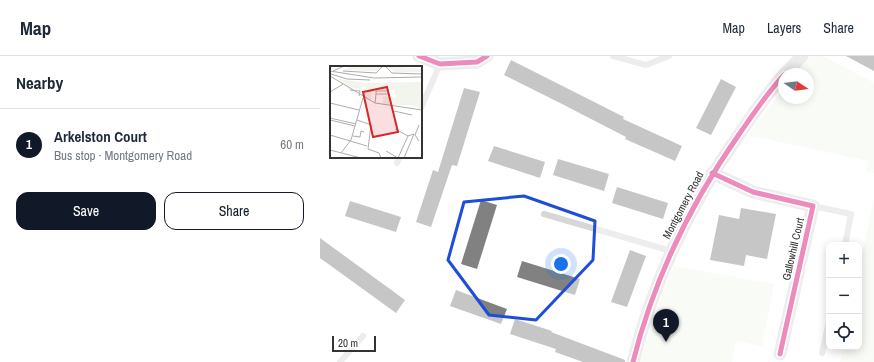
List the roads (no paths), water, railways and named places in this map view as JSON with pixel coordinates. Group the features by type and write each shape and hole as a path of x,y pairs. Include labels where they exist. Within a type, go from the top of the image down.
{"street":[{"path":"419,56 440,64 476,62 487,56"},
{"name":"Montgomery Road","path":"790,68 802,56"},
{"name":"Montgomery Road","path":"633,362 638,342 664,264 712,173 778,81"},
{"name":"Gallowhill Court","path":"712,173 753,192 813,206 780,354"}],"lane":[{"path":"613,56 646,65 669,56"},
{"path":"646,65 650,56"},
{"path":"422,106 440,64"},
{"path":"813,206 851,214 846,242"},
{"path":"544,214 671,251"},
{"path":"822,353 826,335"},
{"path":"340,362 363,336"}],"place":[{"name":"Arkelston Court","path":"666,342"}]}
